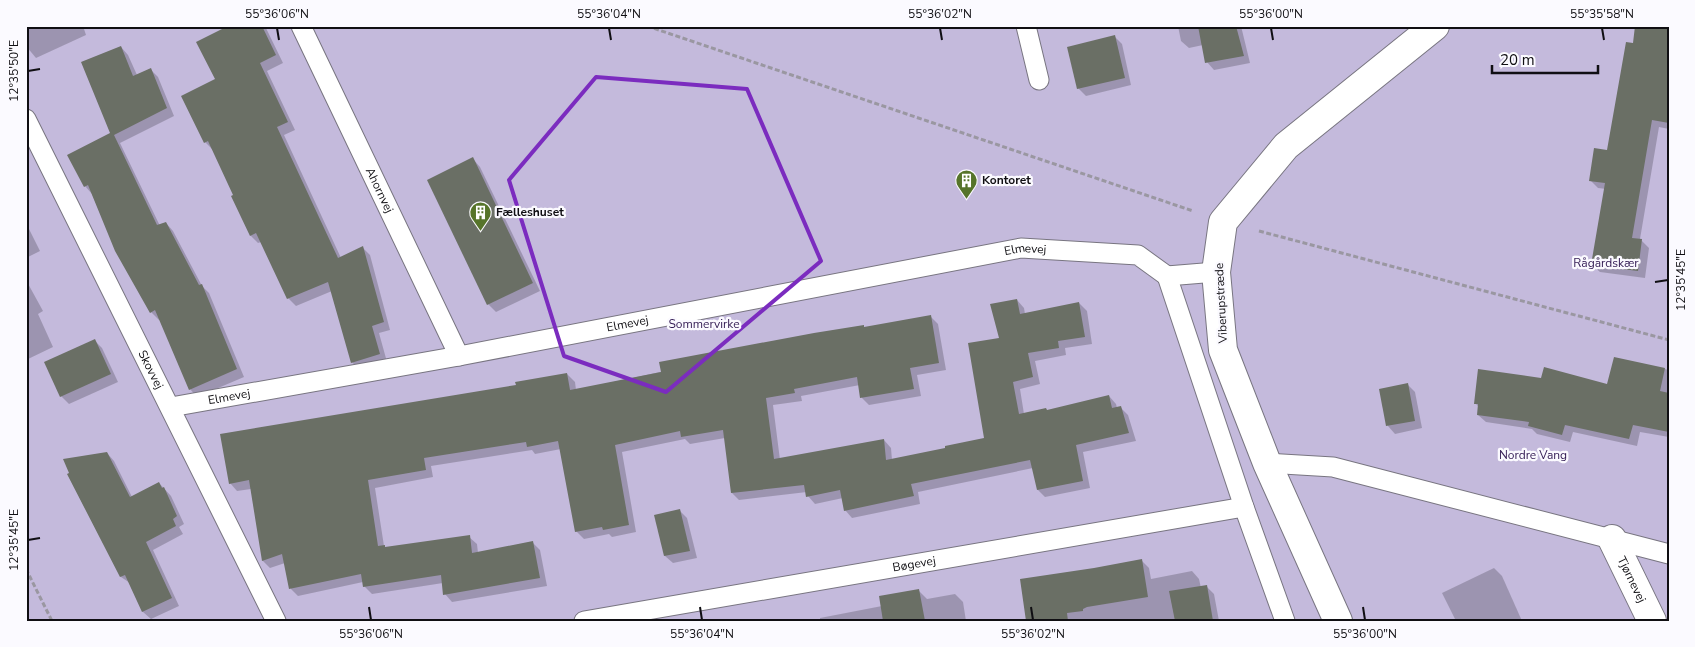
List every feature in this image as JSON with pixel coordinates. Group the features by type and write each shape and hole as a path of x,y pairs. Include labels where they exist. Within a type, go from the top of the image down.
{"street":[{"path":"1223,222 1286,146 1435,26"},
{"name":"Viberupstræde","path":"1223,222 1216,272 1223,350 1267,463 1338,621"},
{"name":"Tjørnevej","path":"1612,539 1652,621"}],"lane":[{"name":"Ahornvej","path":"301,26 459,356"},
{"path":"1026,26 1040,80"},
{"name":"Skovvej","path":"26,119 276,621"},
{"name":"Elmevej","path":"171,407 459,356 1021,248 1138,255 1166,276"},
{"path":"1216,272 1166,276 1244,507 1285,621"},
{"path":"1267,463 1333,467 1669,554"},
{"name":"Bøgevej","path":"584,621 1244,507"}],"path":[{"path":"648,26 1223,222 1669,340"},
{"path":"26,569 52,621"}],"highlighted area":[{"path":"596,77 747,89 821,261 666,392 564,356 509,180"}],"green space":[{"name":"Sommervirke","path":"26,26 1669,26 1669,621 26,621"}],"building":[{"path":"228,26 262,26 276,55 260,63 288,122 277,127 338,258 363,246 384,322 372,326 380,354 351,363 328,282 287,299 256,233 250,236 208,141 204,143 181,96 215,79 196,42"},
{"path":"1198,26 1236,26 1244,56 1205,63"},
{"path":"1635,26 1669,26 1669,123 1652,120 1632,238 1642,239 1638,271 1591,265 1605,183 1589,181 1594,148 1607,150 1626,42 1633,43"},
{"path":"1115,35 1125,78 1077,89 1067,47"},
{"path":"121,46 133,76 151,68 167,108 114,135 157,225 166,222 199,285 202,284 237,369 189,390 155,310 150,313 115,251 88,185 84,187 67,155 110,133 81,62"},
{"name":"Fælleshuset","path":"473,157 533,283 487,305 427,180"},
{"path":"1017,299 1020,314 1079,302 1085,337 1058,341 1059,348 1028,353 1033,377 1013,382 1019,414 1046,408 1047,410 1109,395 1112,408 1121,406 1129,433 1076,445 1083,481 1037,490 1030,460 911,484 914,496 844,511 840,490 806,497 804,485 731,493 723,430 681,437 680,431 615,445 629,525 603,530 602,527 575,532 558,441 527,447 526,442 424,458 426,470 368,480 378,546 385,545 385,547 470,535 472,553 533,541 540,578 443,595 441,575 363,587 361,574 289,589 282,554 262,561 249,480 229,484 220,434 516,385 515,382 567,373 570,390 661,372 659,362 814,333 864,325 864,327 931,315 939,363 910,368 914,389 860,398 857,377 794,389 795,393 766,398 774,459 884,439 886,460 945,448 945,446 984,438 968,343 999,338 990,304"},
{"path":"95,339 111,374 60,397 44,362"},
{"path":"1614,357 1665,368 1660,391 1669,393 1669,432 1633,425 1629,439 1565,425 1562,435 1528,426 1529,422 1477,415 1478,404 1474,404 1478,369 1541,378 1544,367 1607,384"},
{"path":"1408,383 1415,421 1386,426 1379,389"},
{"path":"107,452 130,497 159,482 162,488 164,487 177,516 173,519 176,526 146,542 172,598 142,612 125,575 120,577 67,474 69,473 63,459"},
{"path":"680,509 690,551 664,556 654,515"},
{"path":"1142,559 1148,597 1087,607 1083,611 1067,613 1068,621 1026,621 1020,579"},
{"path":"1207,585 1213,621 1175,621 1169,591"},
{"path":"919,589 925,621 883,621 879,596"}],"place":[{"name":"Kontoret","path":"966,199"},
{"name":"Fælleshuset","path":"480,231"}],"park label":[{"name":"Rågårdskær","path":"1606,263"},
{"name":"Nordre Vang","path":"1533,455"}]}
